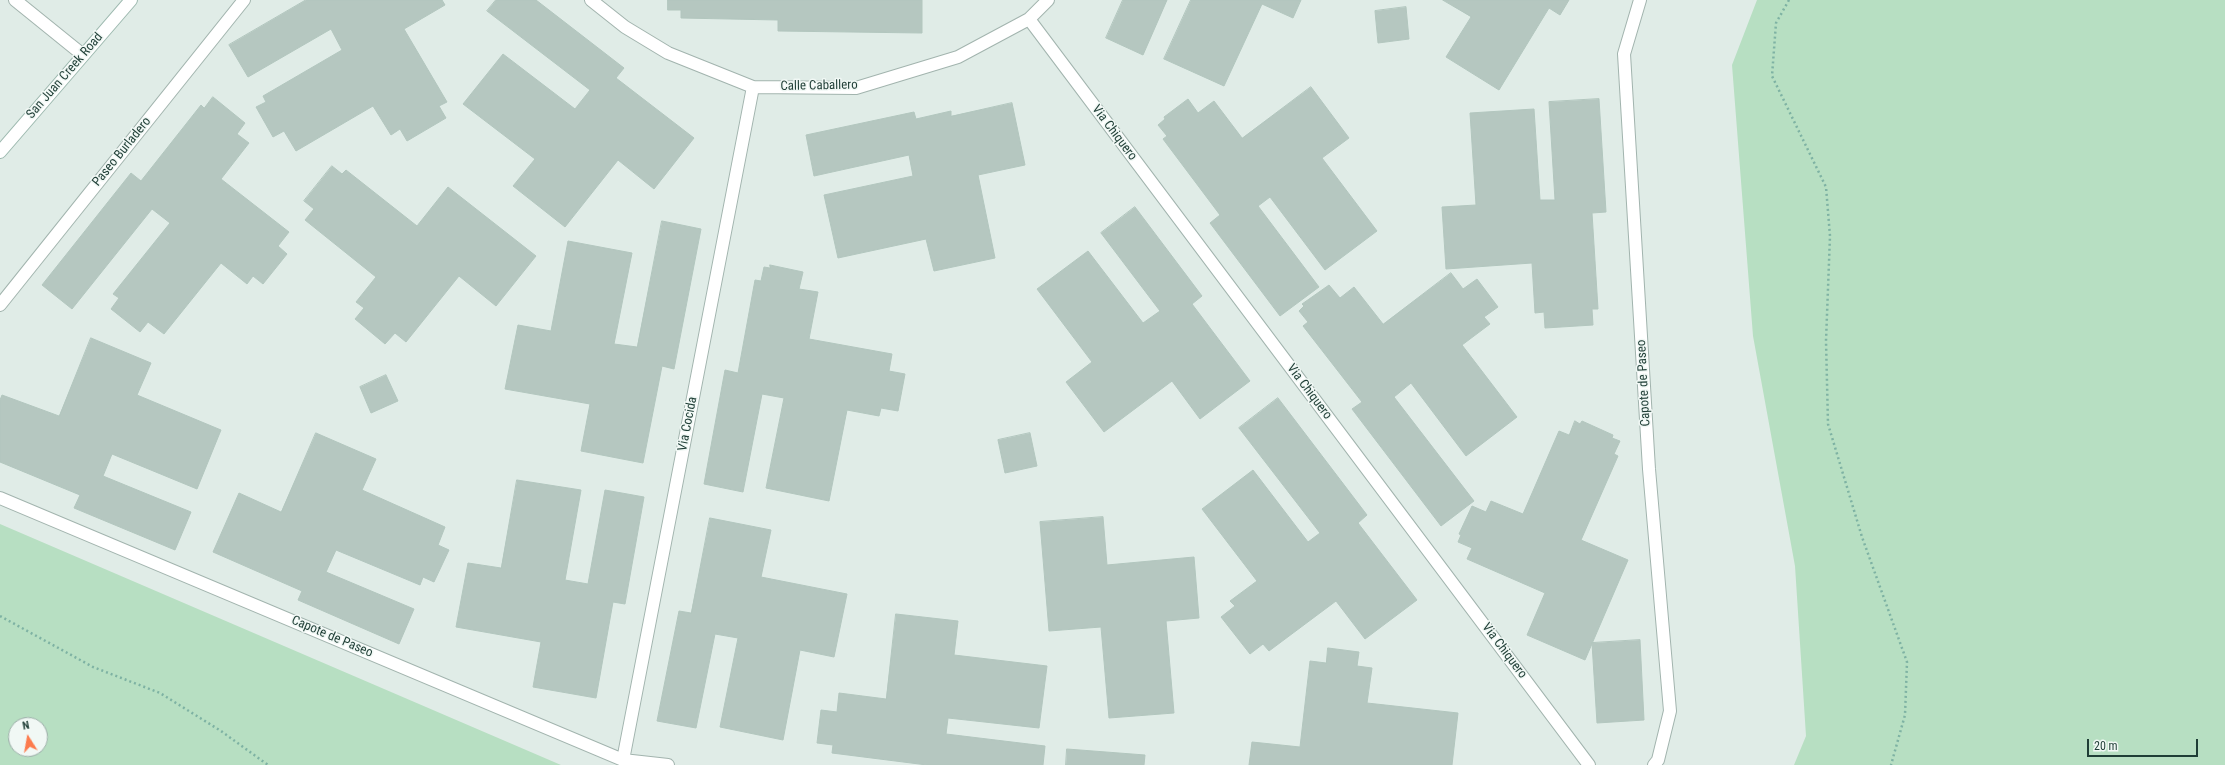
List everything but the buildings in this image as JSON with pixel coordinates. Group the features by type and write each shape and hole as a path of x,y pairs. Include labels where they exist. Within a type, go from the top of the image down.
{"street":[{"path":"15,0 83,55"},
{"name":"San Juan Creek Road","path":"0,152 131,0"},
{"name":"Paseo Burladero","path":"0,305 244,0"},
{"name":"Calle Caballero","path":"592,0 625,27 668,53 753,87 856,88 958,57 1029,19 1048,0"},
{"name":"Capote de Paseo","path":"1640,0 1624,54 1649,469 1670,711 1658,760 1654,765"},
{"name":"Via Chiquero","path":"1029,19 1589,765"},
{"name":"Via Cocida","path":"623,760 753,87"},
{"name":"Capote de Paseo","path":"0,498 623,760 668,765"}],"path":[{"path":"1789,0 1776,23 1772,76 1826,187 1830,236 1826,341 1828,424 1862,537 1907,662 1905,715 1891,765"},
{"path":"0,616 93,667 160,693 221,731 268,765"}],"green space":[{"path":"1757,0 2225,0 2225,765 1794,765 1806,736 1795,566 1753,336 1732,65"},
{"path":"0,524 561,765 0,765"}]}
